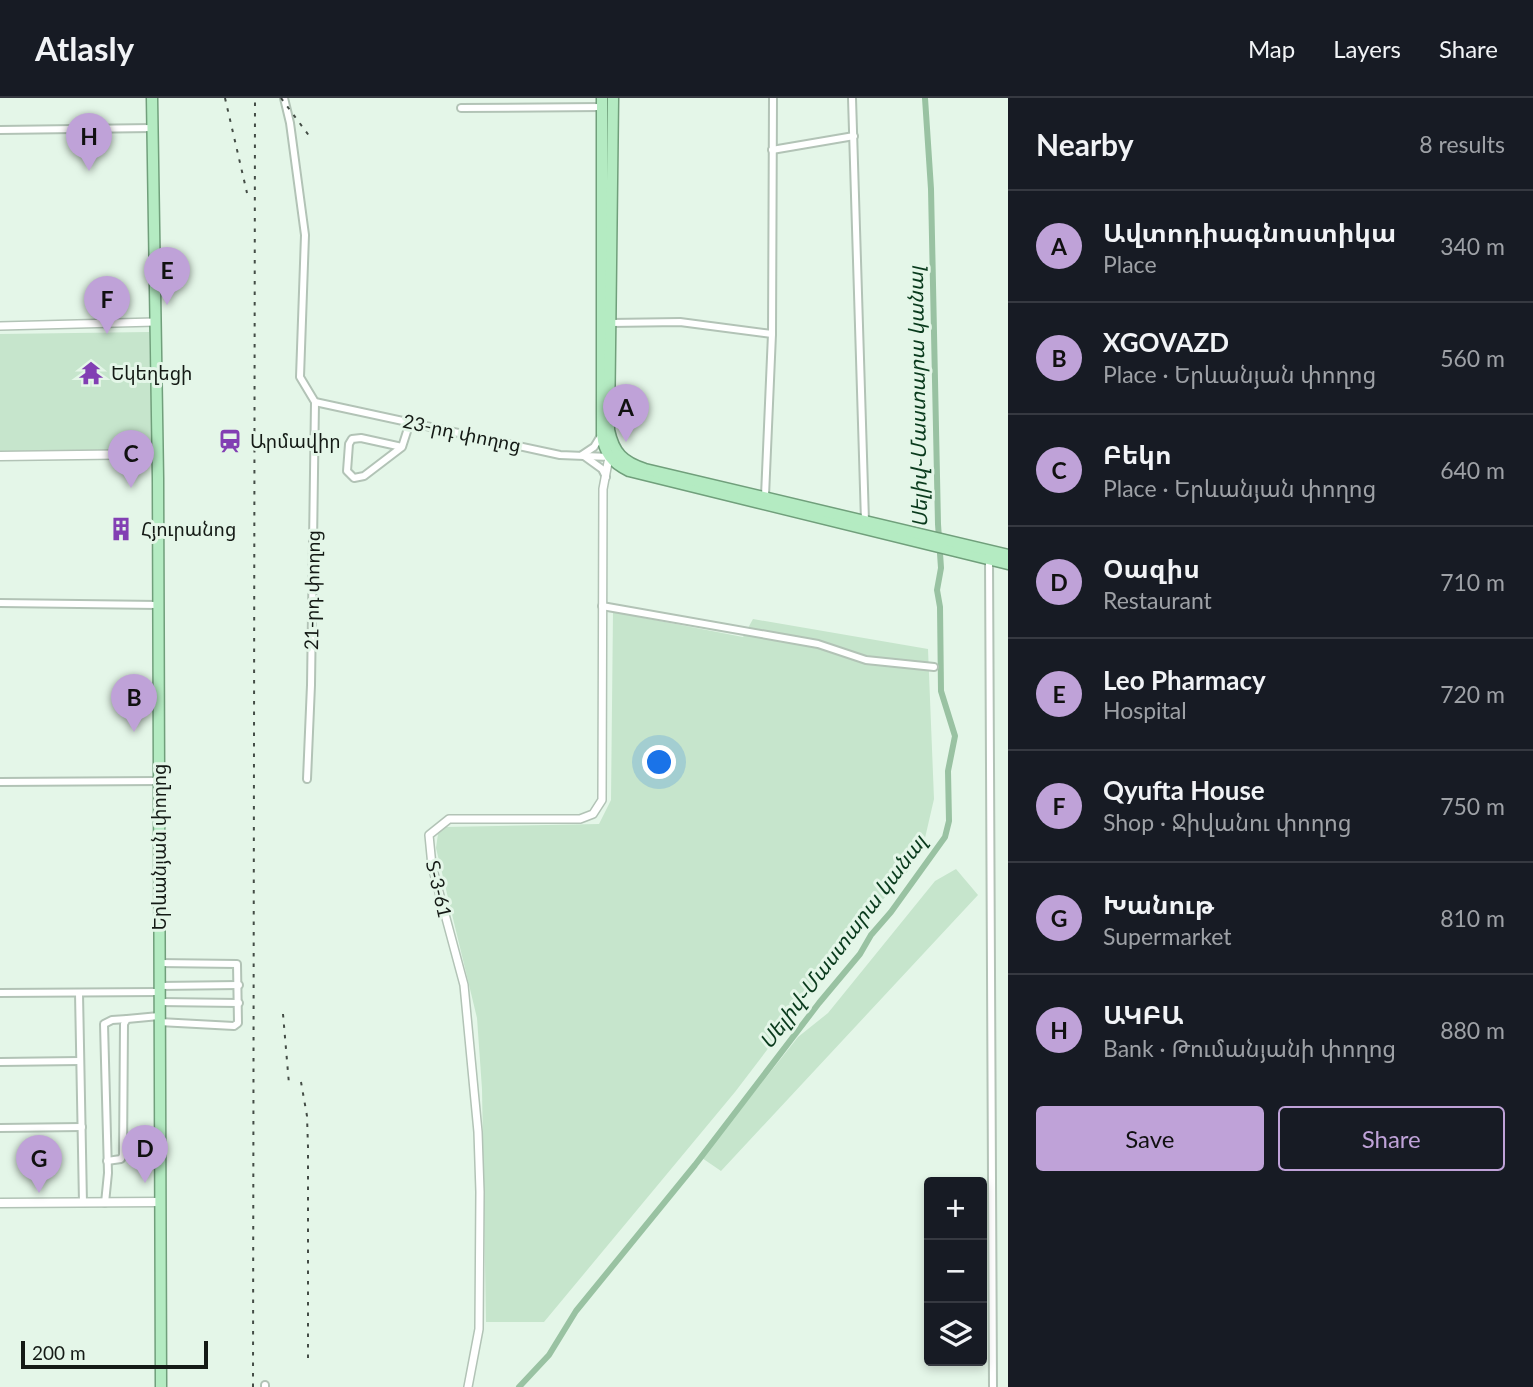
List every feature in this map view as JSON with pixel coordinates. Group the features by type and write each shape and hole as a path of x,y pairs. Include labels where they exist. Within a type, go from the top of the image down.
{"highway":[{"name":"Երևանյան փողոց","path":"152,98 162,1387"},
{"path":"613,98 602,434 605,450 645,469 765,496 925,539"},
{"path":"602,102 610,323 609,430 612,454 628,471 949,545 1008,555"},
{"path":"949,545 1008,564"}],"main road":[{"path":"0,456 156,454"},
{"path":"0,1203 160,1202"}],"street":[{"path":"284,98 290,123 305,235 300,377 315,402"},
{"path":"765,496 772,334 773,98"},
{"path":"852,98 865,521"},
{"path":"461,108 602,102"},
{"path":"0,130 153,128"},
{"path":"772,150 854,136"},
{"path":"0,326 155,322"},
{"path":"610,323 680,322 772,334"},
{"name":"23-րդ փողոց","path":"315,402 560,455 612,454"},
{"name":"21-րդ փողոց","path":"307,779 312,685 315,402"},
{"path":"402,447 361,438 352,439 349,444 347,471 354,478 364,476 402,447 410,422"},
{"path":"602,434 594,447 582,455 602,469 606,477 613,471 628,471"},
{"name":"Տ-3-61","path":"468,1387 479,1329 478,1132 464,985 432,866 429,835 449,818 580,819 593,814 603,800 602,606 606,477 612,454"},
{"path":"989,559 993,1387"},
{"path":"0,603 158,605"},
{"path":"602,606 818,644 866,660 934,667"},
{"path":"0,782 159,781"},
{"path":"105,1203 107,1161 104,1024 112,1020 127,1019 234,1026 238,1023 237,964 159,963"},
{"path":"159,994 239,985"},
{"path":"0,993 159,994 239,1003"},
{"path":"79,993 83,1203"},
{"path":"107,1161 121,1158 123,1155 122,1049 124,1024 127,1019"},
{"path":"0,1062 80,1061"},
{"path":"0,1128 82,1127"}],"green space":[{"path":"149,332 152,442 141,452 0,453 0,334"},
{"path":"613,612 743,637 753,619 928,649 934,799 925,838 908,871 872,912 735,1092 544,1322 486,1322 482,1089 477,1018 436,848 438,834 446,827 599,824 611,800"},
{"path":"956,869 978,895 721,1171 702,1158 798,1037 828,1013 935,881"}],"waterway":[{"name":"Սելիվ֊Մաստարա կանալ","path":"519,1387 549,1355 576,1311 695,1165 819,1003 860,954 871,935 891,912 945,837 949,821 948,771 955,736 941,691 940,607 937,590 941,568 931,189 925,98"}],"railway":[{"path":"225,98 247,193"},
{"path":"253,1387 255,98"},
{"path":"281,98 310,137"},
{"path":"283,1014 289,1084"},
{"path":"301,1082 307,1116 308,1147 308,1358"}],"place":[{"name":"ԱԿԲԱ","path":"89,171"},
{"name":"Leo Pharmacy","path":"167,305"},
{"name":"Qyufta House","path":"107,334"},
{"name":"Եկեղեցի","path":"91,373"},
{"name":"Արմավիր","path":"230,441"},
{"name":"Ավտոդիագնոստիկա","path":"626,442"},
{"name":"Բեկո","path":"131,488"},
{"name":"Հյուրանոց","path":"121,529"},
{"name":"XGOVAZD","path":"134,732"},
{"name":"Օազիս","path":"145,1183"},
{"name":"Խանութ","path":"39,1193"}]}
